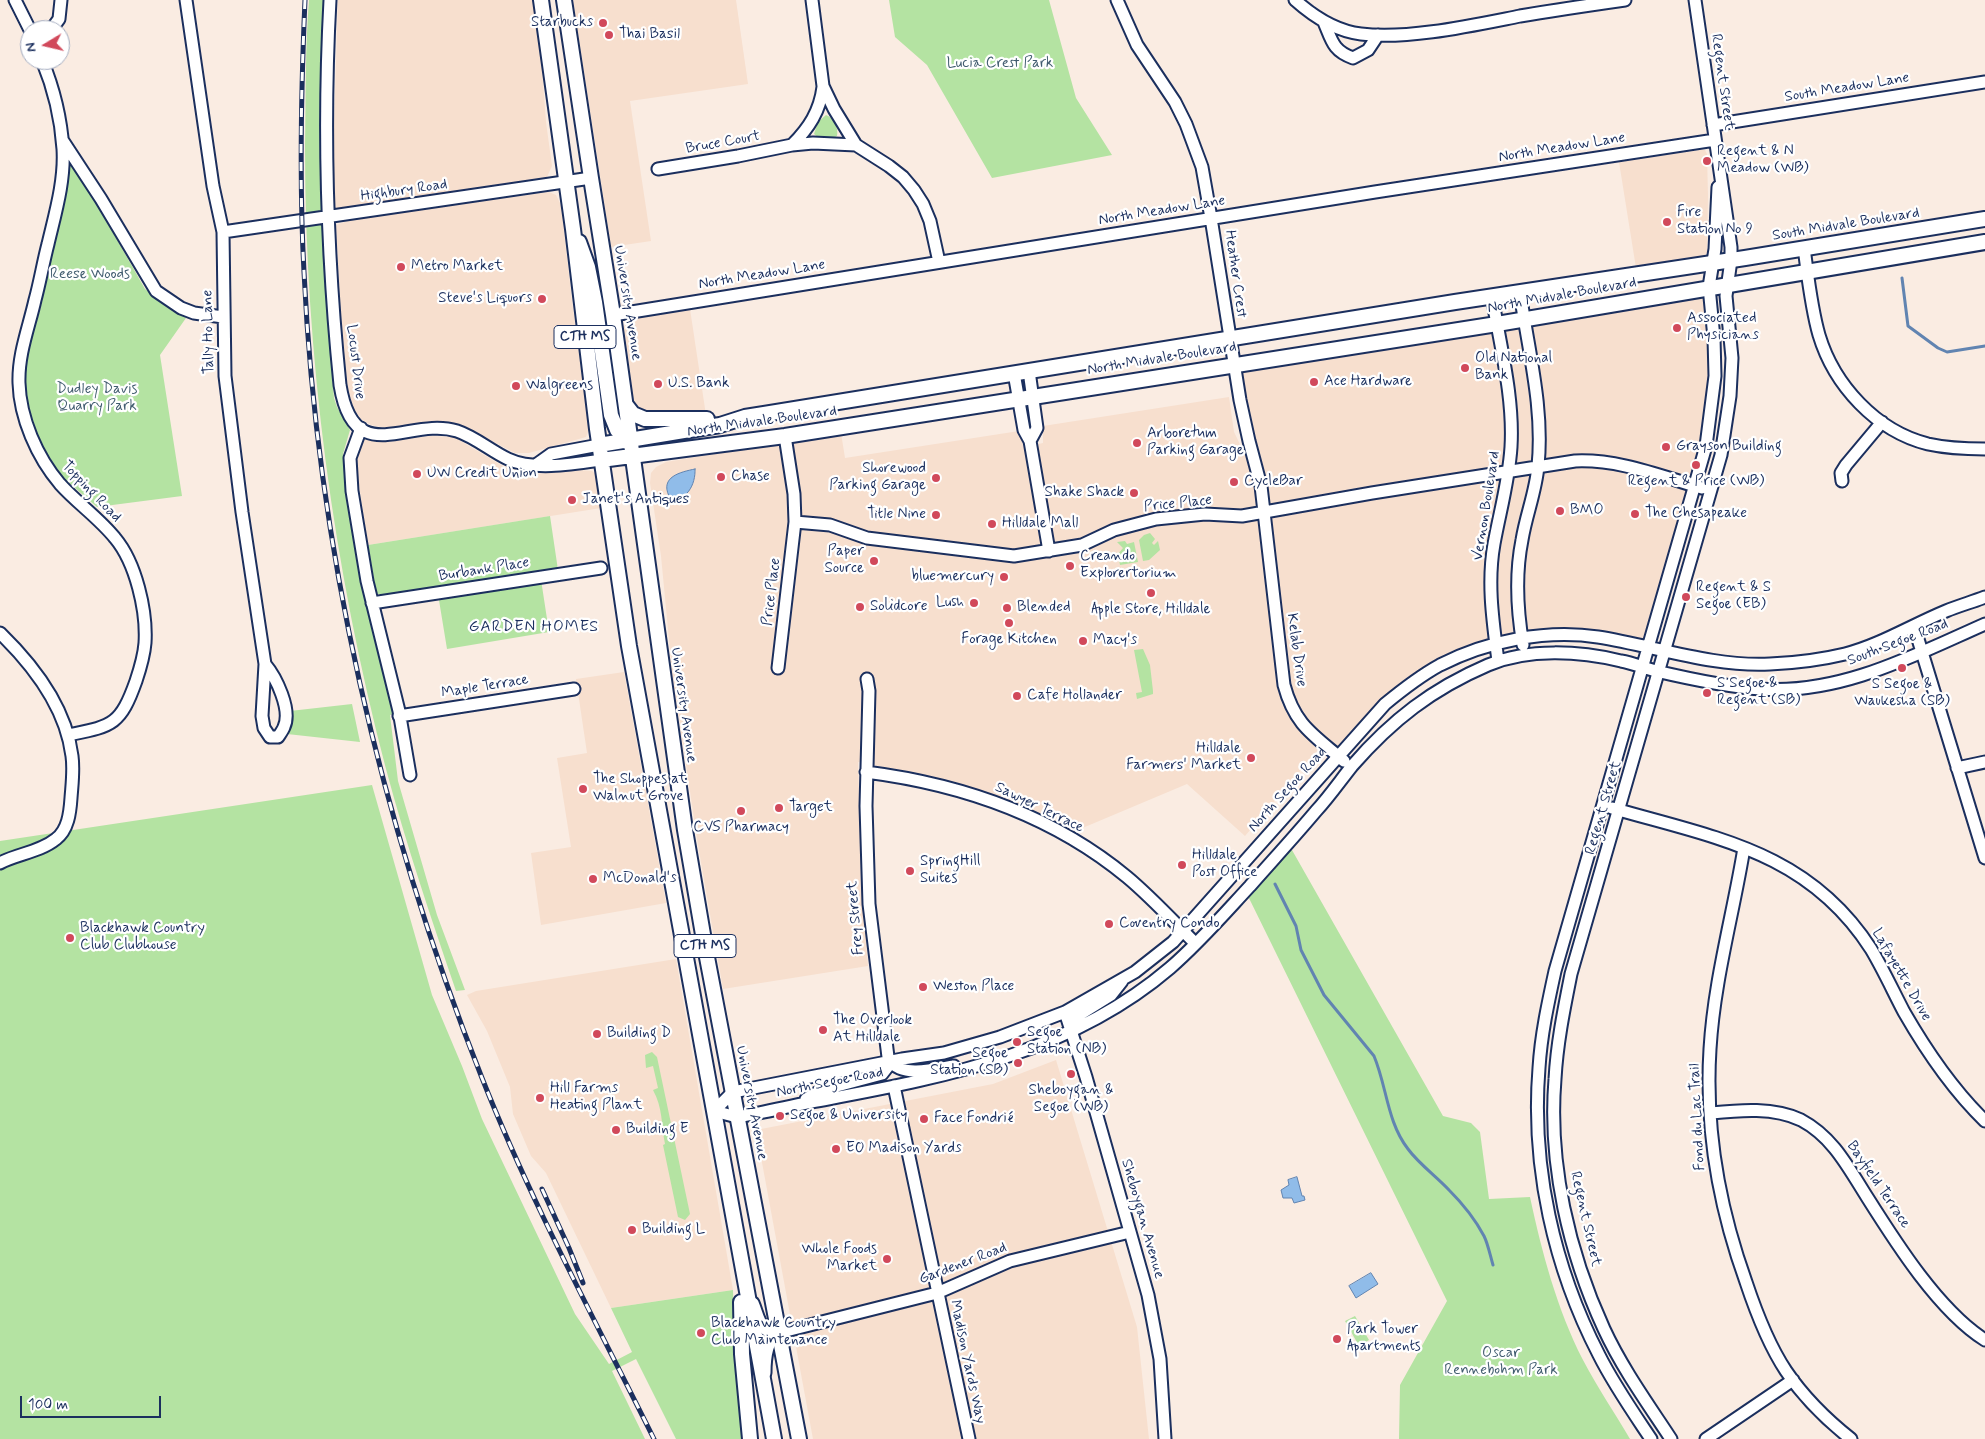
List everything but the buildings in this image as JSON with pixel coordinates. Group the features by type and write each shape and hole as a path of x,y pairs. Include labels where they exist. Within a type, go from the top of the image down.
{"main road":[{"name":"CTH MS","path":"542,0 573,229 601,460 633,670 774,1439"},
{"name":"University Avenue","path":"564,0 590,178 613,315 685,830 732,1092 799,1439"},
{"name":"South Midvale Boulevard","path":"1712,262 1985,219"},
{"path":"573,229 584,254 590,275 611,415 617,430 630,446"},
{"path":"1727,284 1985,242"},
{"name":"North Midvale Boulevard","path":"601,460 630,446 720,425 745,417 1712,262"},
{"name":"North Midvale Boulevard","path":"599,445 630,446 650,454 785,436 1497,324 1727,284"},
{"path":"626,405 633,414 645,419 692,420 745,417"},
{"path":"725,1167 741,1292 742,1354 750,1439"}],"street":[{"path":"15,0 25,20"},
{"path":"58,20 61,0"},
{"name":"Tally Ho Lane","path":"186,0 213,186 223,232 224,376 265,664 262,696 264,728 270,737 278,737 285,726 287,712 275,675 265,664"},
{"name":"Locust Drive","path":"330,0 327,56 328,217 340,385 343,402 349,416 361,428"},
{"path":"792,145 807,130 819,109 823,86 812,0"},
{"name":"Heather Crest","path":"1117,0 1137,45 1175,102 1186,124 1202,168 1212,218 1229,339 1249,441 1259,478 1264,511"},
{"path":"1295,0 1324,22 1345,31 1378,35 1420,32 1480,24 1625,0"},
{"name":"Regent Street","path":"1672,1439 1629,1375 1604,1330 1583,1277 1569,1227 1556,1154 1554,1119 1555,1080 1561,1022 1571,974 1666,651 1721,455 1730,396 1732,358 1727,284 1731,260 1728,220 1695,0"},
{"path":"1324,22 1332,41 1340,53 1353,58 1368,50 1378,35"},
{"path":"46,70 55,97 62,140 101,199 156,291 181,308 194,313 223,318"},
{"name":"South Meadow Lane","path":"1713,125 1985,82"},
{"path":"823,86 839,119 856,145 889,166 903,177 914,190 930,220 939,262"},
{"name":"Topping Road","path":"62,140 63,153 59,197 20,364 21,404 31,435 54,476 116,539 130,564 140,595 145,644 140,670 130,696 117,719 104,728 68,735"},
{"name":"North Meadow Lane","path":"613,315 1212,218 1715,140"},
{"name":"Bruce Court","path":"658,168 738,156 792,145 813,143 856,145"},
{"name":"Regent Street","path":"1651,1439 1611,1378 1577,1307 1558,1254 1547,1207 1540,1156 1538,1129 1539,1069 1545,1018 1555,971 1706,446 1715,376 1715,352 1709,287 1715,249 1719,167"},
{"name":"Highbury Road","path":"223,232 590,178"},
{"path":"1804,248 1814,315 1822,344 1833,368 1855,399 1893,429 1928,444 1985,449"},
{"path":"1520,292 1537,395 1539,421 1538,467 1520,553 1518,606 1525,655"},
{"name":"Vernon Boulevard","path":"1492,296 1511,415 1509,471 1494,545 1491,576 1492,615 1498,661"},
{"path":"1028,371 1037,428 1030,441"},
{"path":"1014,373 1024,430 1030,441 1049,551"},
{"path":"1842,481 1842,473 1846,465 1882,422"},
{"path":"410,775 400,716 372,603 358,530 350,470 352,448 361,428 370,433 385,436 437,429 449,430 458,432 515,462 558,465 601,460"},
{"path":"785,436 794,494 795,522"},
{"path":"537,464 551,454 599,445"},
{"name":"Price Place","path":"778,668 795,522 830,526 867,538 1005,556 1082,545 1114,530 1156,518 1205,514 1242,516 1575,461 1604,461 1621,464 1711,490"},
{"name":"Kelab Drive","path":"1264,511 1284,685 1288,700 1309,733 1352,767"},
{"name":"Burbank Place","path":"372,603 601,568"},
{"name":"South Segoe Road","path":"1666,651 1753,665 1798,662 1846,654 1946,611 1985,597"},
{"name":"South Segoe Road","path":"1643,668 1728,686 1764,690 1794,688 1850,679 1880,670 1985,624"},
{"path":"1914,626 1985,858"},
{"path":"0,633 25,659 44,684 61,717 68,735 73,777 66,828 56,839 37,849 0,863"},
{"name":"North Segoe Road","path":"732,1092 890,1061 944,1053 970,1046 1008,1034 1065,1012 1123,978 1161,951 1183,930 1385,704 1410,684 1441,665 1496,644 1560,635 1598,637 1666,651"},
{"name":"North Segoe Road","path":"714,1111 737,1117 944,1075 1028,1050 1072,1032 1133,997 1173,966 1239,899 1318,810 1352,767 1386,729 1420,701 1456,680 1498,661 1525,655 1564,653 1595,656 1623,661 1643,668"},
{"name":"Frey Street","path":"867,679 866,772 869,904 880,1002 890,1061"},
{"name":"Maple Terrace","path":"400,716 574,689"},
{"path":"1958,768 1985,762"},
{"name":"Sawyer Terrace","path":"866,772 907,777 968,792 1043,823 1073,840 1127,877 1196,943"},
{"name":"Lafayette Drive","path":"1603,806 1761,854 1796,872 1810,882 1850,920 1871,949 1932,1058 1961,1097 1985,1121"},
{"name":"Fond du Lac Trail","path":"1744,848 1714,1004 1710,1050 1714,1162 1722,1206 1732,1239 1756,1311 1769,1340 1792,1380 1823,1414 1851,1439"},
{"path":"1072,1032 1074,1018 1111,995 1123,978"},
{"name":"Sheboygan Avenue","path":"1065,1012 1148,1295 1159,1349 1164,1439"},
{"path":"890,1061 894,1067 904,1071 989,1061"},
{"path":"795,1105 822,1090 882,1074 889,1068 890,1061"},
{"name":"Madison Yards Way","path":"894,1086 969,1439"},
{"path":"714,1111 732,1092"},
{"name":"Bayfield Terrace","path":"1711,1114 1770,1112 1800,1120 1828,1139 1845,1161 1908,1257 1938,1297 1957,1317 1985,1340"},
{"name":"Gardener Road","path":"778,1333 937,1293 1010,1261 1130,1232"},
{"path":"748,1293 763,1329 768,1332 778,1333"},
{"path":"764,1391 767,1352 772,1338 778,1333"},
{"path":"1706,1439 1792,1380"}],"shaded area":[{"path":"338,0 533,0 552,166 547,177 544,179 338,210 334,205 334,126"},
{"path":"573,0 736,0 748,84 630,101 651,241 611,247"},
{"path":"1705,150 1707,154 1707,253 1700,259 1636,268 1619,162"},
{"path":"549,192 556,195 561,205 589,429 586,437 529,453 515,453 472,431 449,423 432,422 386,428 371,425 362,420 352,408 348,398 341,321 336,225 350,220"},
{"path":"1709,287 1711,414 1649,648 1598,637 1496,644 1410,684 1339,756 1293,710 1266,531 1235,365"},
{"path":"690,309 706,415 644,414 634,404 624,327 628,321 634,319"},
{"path":"1229,397 1234,432 1250,465 1254,482 1273,649 1282,704 1295,726 1318,750 1245,836 1187,784 1073,832 1033,812 974,788 929,776 858,762 862,890 868,966 723,989 698,845 672,671 661,556 650,483 651,473 656,467 666,462 841,433 845,458 1019,431 1024,447 1043,443 1043,426"},
{"path":"430,436 454,437 501,465 518,471 536,474 577,470 592,471 596,474 601,508 368,545 356,465 362,441 367,438 388,442"},
{"path":"624,672 666,903 541,925 531,853 571,847 557,758 587,753 576,679"},
{"path":"676,959 733,1290 611,1308 546,1173 531,1156 513,1114 510,1087 487,1031 467,995 476,991"},
{"path":"1056,1060 1137,1327 1149,1439 813,1439 756,1130 993,1084"}],"green space":[{"path":"309,0 326,0 321,114 324,274 334,398 350,430 343,454 346,490 361,582 393,714 390,715 398,781 437,915 465,990 456,991 419,881 386,769 367,693 337,539 326,461 310,304 305,147 306,55"},
{"name":"Lucia Crest Park","path":"889,0 1049,0 1076,98 1112,155 992,178 927,65 895,37"},
{"path":"826,115 833,120 837,136 822,138 814,134 818,122"},
{"name":"Dudley Davis Quarry Park","path":"68,153 145,289 186,318 160,355 182,496 97,507 61,476 37,437 25,397 25,361 40,310 65,198"},
{"path":"550,516 558,570 540,573 549,632 447,649 437,588 387,595 378,594 376,591 368,545"},
{"path":"1150,533 1155,539 1152,543 1154,545 1158,541 1160,550 1149,560 1143,561 1139,540 1144,535"},
{"path":"1125,541 1127,544 1134,542 1138,562 1120,565 1118,554 1123,548 1117,542"},
{"path":"1143,649 1150,665 1153,694 1137,699 1136,693 1142,692 1134,650"},
{"path":"352,704 360,742 287,734 291,723 290,711"},
{"path":"372,785 432,995 482,1119 575,1314 609,1364 632,1352 611,1308 733,1290 735,1360 742,1439 676,1439 636,1359 612,1371 645,1439 0,1439 0,841"},
{"name":"Oscar Rennebohm Park","path":"1288,843 1443,1116 1471,1123 1480,1132 1489,1199 1530,1197 1545,1260 1565,1321 1588,1370 1630,1439 1399,1439 1400,1385 1447,1301 1245,890"},
{"path":"652,1052 657,1057 690,1214 685,1220 678,1217 663,1145 665,1144 660,1110 653,1090 658,1088 653,1066 646,1068 645,1055"},
{"path":"1355,1316 1369,1340 1359,1346 1345,1321"}],"water":[{"path":"695,469 694,481 689,491 680,497 669,496 667,484 669,480 678,474"},
{"path":"1297,1177 1302,1196 1304,1196 1305,1200 1294,1203 1292,1198 1283,1198 1281,1190 1289,1185 1288,1180"},
{"path":"1371,1273 1378,1284 1356,1298 1349,1286"}],"waterway":[{"path":"1902,278 1908,326 1938,348 1947,352 1985,346"},
{"path":"1275,884 1296,926 1301,950 1324,995 1374,1056 1391,1116 1401,1139 1422,1165 1454,1195 1472,1217 1485,1239 1493,1265"}],"railway":[{"path":"305,0 301,204 311,375 323,478 339,581 384,783 413,882 446,981 482,1078 542,1215 654,1439"},
{"path":"542,1189 583,1283"}],"place":[{"name":"Starbucks","path":"603,23"},
{"name":"Thai Basil","path":"609,35"},
{"name":"Regent & N Meadow (WB)","path":"1707,161"},
{"name":"Fire Station No 9","path":"1667,222"},
{"name":"Metro Market","path":"401,267"},
{"name":"Steve's Liquors","path":"542,299"},
{"name":"Associated Physicians","path":"1677,328"},
{"name":"Old National Bank","path":"1465,368"},
{"name":"Ace Hardware","path":"1314,382"},
{"name":"U.S. Bank","path":"658,384"},
{"name":"Walgreens","path":"516,386"},
{"name":"Arboretum Parking Garage","path":"1137,443"},
{"name":"Grayson Building","path":"1666,447"},
{"name":"Regent & Price (WB)","path":"1696,465"},
{"name":"UW Credit Union","path":"417,474"},
{"name":"Chase","path":"721,477"},
{"name":"Shorewood Parking Garage","path":"936,478"},
{"name":"CycleBar","path":"1234,482"},
{"name":"Shake Shack","path":"1134,493"},
{"name":"Janet's Antiques","path":"572,500"},
{"name":"BMO","path":"1560,511"},
{"name":"The Chesapeake","path":"1635,514"},
{"name":"Title Nine","path":"936,515"},
{"name":"Hilldale Mall","path":"992,524"},
{"name":"Paper Source","path":"874,561"},
{"name":"Creando Explorertorium","path":"1070,566"},
{"name":"bluemercury","path":"1004,577"},
{"name":"Apple Store, Hilldale","path":"1151,593"},
{"name":"Regent & S Segoe (EB)","path":"1686,597"},
{"name":"Lush","path":"974,603"},
{"name":"Solidcore","path":"860,607"},
{"name":"Blended","path":"1007,608"},
{"name":"Forage Kitchen","path":"1009,623"},
{"name":"Macy's","path":"1083,641"},
{"name":"S Segoe & Waukesha (SB)","path":"1902,668"},
{"name":"S Segoe & Regent (SB)","path":"1707,693"},
{"name":"Cafe Hollander","path":"1017,696"},
{"name":"Hilldale Farmers' Market","path":"1251,758"},
{"name":"The Shoppes at Walnut Grove","path":"583,789"},
{"name":"Target","path":"779,808"},
{"name":"CVS Pharmacy","path":"741,811"},
{"name":"Hilldale Post Office","path":"1182,865"},
{"name":"SpringHill Suites","path":"910,871"},
{"name":"McDonald's","path":"593,879"},
{"name":"Coventry Condo","path":"1109,924"},
{"name":"Blackhawk Country Club Clubhouse","path":"70,938"},
{"name":"Weston Place","path":"923,987"},
{"name":"The Overlook At Hilldale","path":"823,1030"},
{"name":"Building D","path":"597,1034"},
{"name":"Segoe Station (NB)","path":"1017,1042"},
{"name":"Segoe Station (SB)","path":"1018,1063"},
{"name":"Sheboygan & Segoe (WB)","path":"1071,1074"},
{"name":"Hill Farms Heating Plant","path":"540,1098"},
{"name":"Segoe & University","path":"780,1116"},
{"name":"Face Fondrié","path":"924,1119"},
{"name":"Building E","path":"616,1130"},
{"name":"EO Madison Yards","path":"836,1149"},
{"name":"Building L","path":"632,1230"},
{"name":"Whole Foods Market","path":"887,1259"},
{"name":"Blackhawk Country Club Maintenance","path":"701,1333"},
{"name":"Park Tower Apartments","path":"1337,1339"}],"district":[{"name":"GARDEN HOMES","path":"534,628"}],"park label":[{"name":"Reese Woods","path":"90,275"}]}
